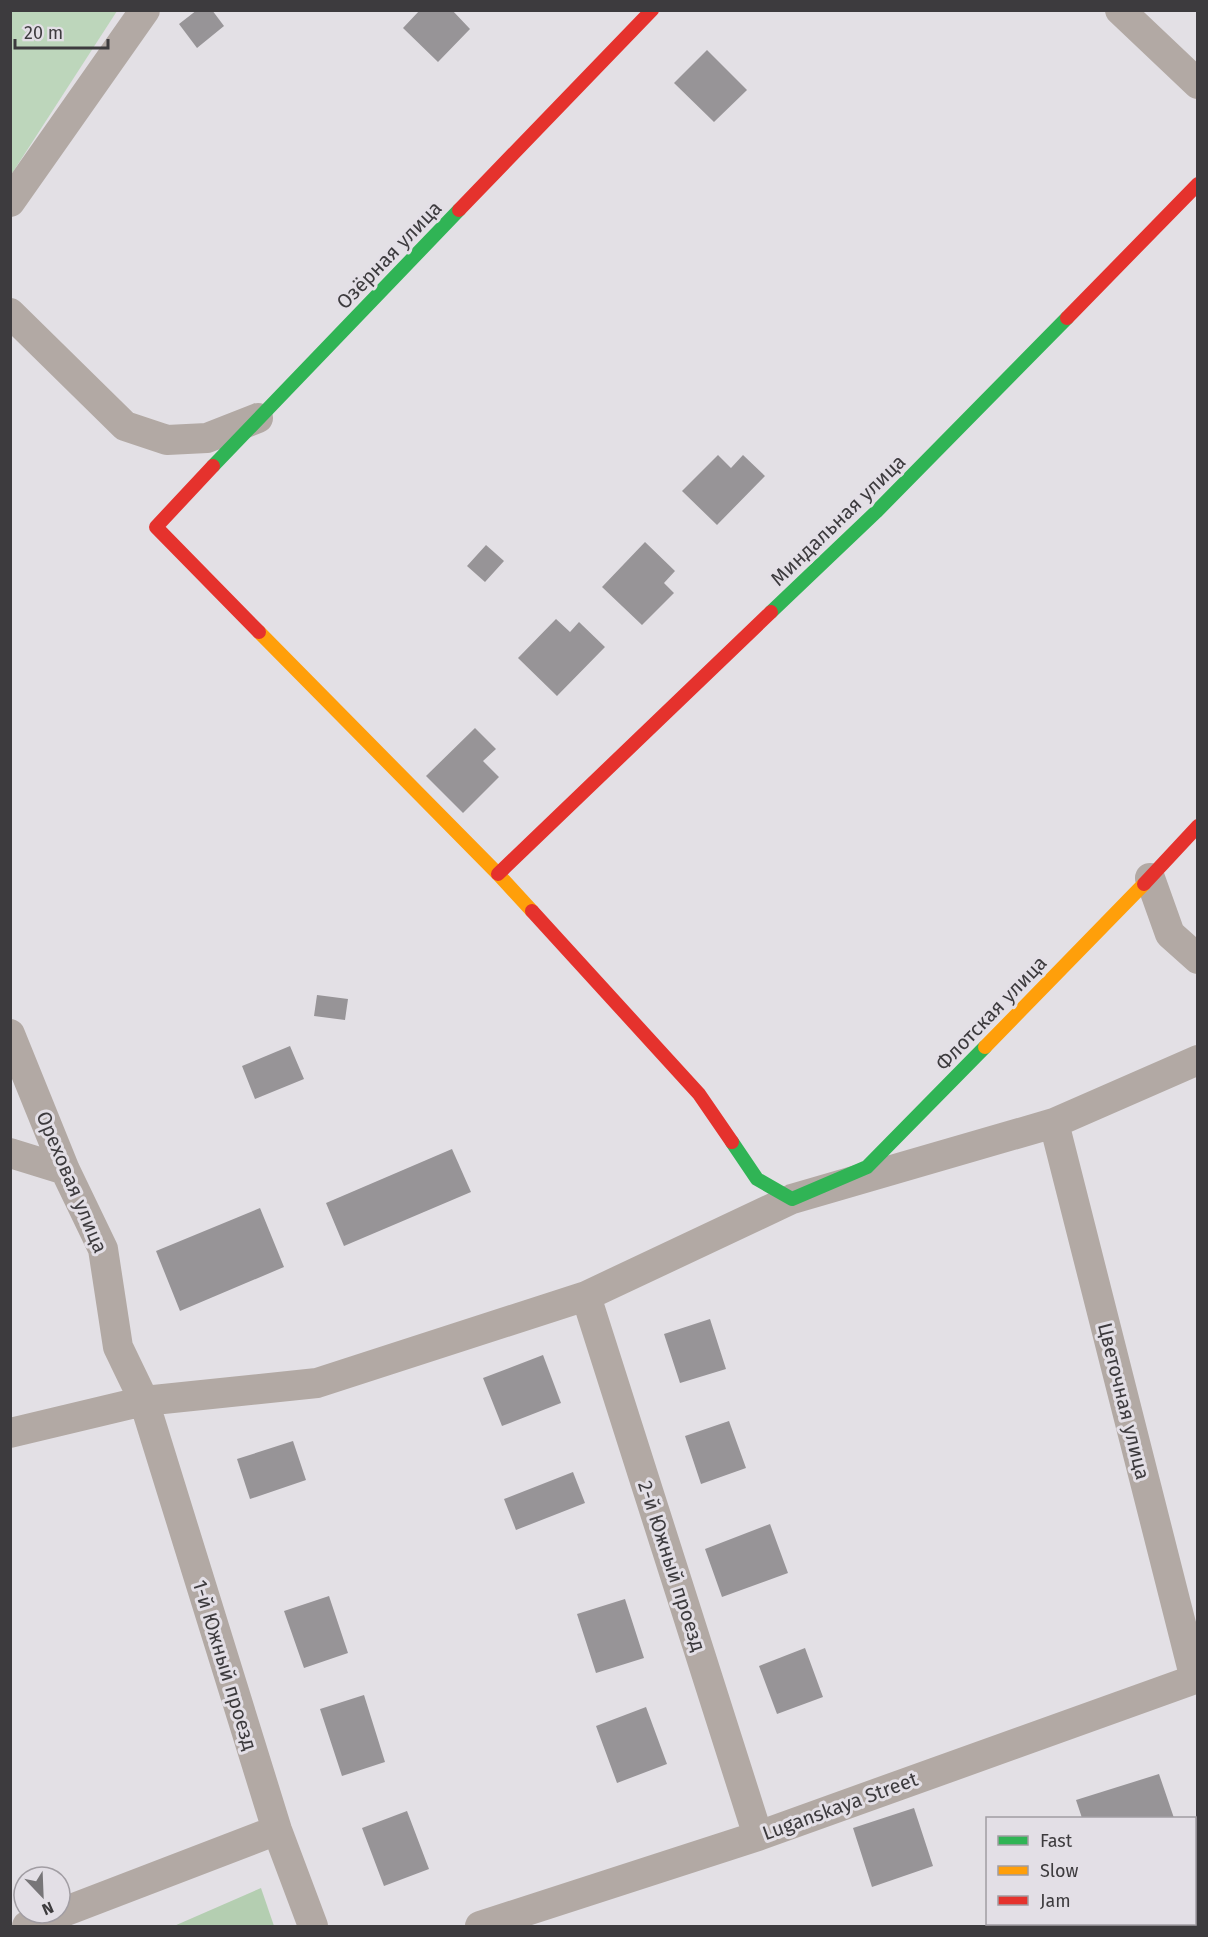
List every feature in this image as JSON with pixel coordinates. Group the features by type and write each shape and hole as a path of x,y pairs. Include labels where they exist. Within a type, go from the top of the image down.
{"street":[{"path":"10,202 145,10"},
{"name":"Озёрная улица","path":"498,874 156,527 258,418 652,10"},
{"path":"1120,10 1197,84"},
{"name":"Миндальная улица","path":"498,874 876,512 1197,184"},
{"path":"10,314 125,426 167,440 207,438 258,418"},
{"name":"Флотская улица","path":"792,1199 867,1167 1150,878 1197,826"},
{"path":"498,874 699,1094 756,1179 792,1199"},
{"path":"1150,878 1170,934 1197,959"},
{"name":"Ореховая улица","path":"10,1034 65,1170 103,1249 118,1347 144,1401"},
{"path":"10,1433 144,1401 317,1383 586,1296 792,1199 1054,1124 1197,1060"},
{"name":"Цветочная улица","path":"1054,1124 1196,1679"},
{"path":"10,1153 65,1170"},
{"name":"2-й Южный проезд","path":"586,1296 758,1836"},
{"name":"1-й Южный проезд","path":"144,1401 277,1830 313,1926"},
{"name":"Luganskaya Street","path":"480,1926 758,1836 1196,1679"},
{"path":"27,1926 277,1830"}],"green space":[{"path":"10,11 117,11 11,175"},
{"path":"261,1888 274,1926 174,1926"}],"building":[{"path":"197,10 212,10 224,26 197,48 179,24"},
{"path":"420,10 452,10 470,29 438,62 403,28"},
{"path":"707,50 747,90 714,122 674,83"},
{"path":"718,455 731,468 743,455 765,476 717,525 682,491"},
{"path":"645,542 675,571 664,583 674,593 642,625 602,587"},
{"path":"486,545 504,561 485,582 467,566"},
{"path":"556,619 570,632 579,622 605,647 557,696 518,658"},
{"path":"475,728 496,749 483,761 499,777 463,813 426,776"},
{"path":"317,995 348,999 345,1020 314,1016"},
{"path":"290,1046 304,1079 255,1099 242,1066"},
{"path":"452,1149 471,1192 344,1246 326,1203"},
{"path":"260,1208 284,1267 180,1311 156,1251"},
{"path":"710,1319 726,1369 680,1383 664,1334"},
{"path":"543,1355 561,1403 502,1426 483,1378"},
{"path":"729,1421 746,1468 701,1484 685,1436"},
{"path":"293,1441 306,1480 250,1499 237,1459"},
{"path":"573,1472 585,1503 516,1530 504,1499"},
{"path":"770,1524 788,1573 722,1597 705,1549"},
{"path":"329,1596 348,1653 304,1668 284,1611"},
{"path":"625,1599 644,1658 596,1673 577,1614"},
{"path":"805,1648 823,1697 777,1714 759,1666"},
{"path":"364,1695 385,1762 342,1776 320,1709"},
{"path":"646,1707 667,1764 617,1783 596,1726"},
{"path":"1159,1774 1174,1817 1082,1817 1076,1800"},
{"path":"914,1808 933,1866 872,1887 853,1828"},
{"path":"407,1811 429,1869 384,1886 362,1828"}],"traffic: fast":[{"path":"213,466 459,210"},
{"path":"771,612 876,512 1067,318"},
{"path":"732,1142 757,1179 792,1199 867,1167 985,1047"}],"traffic: slow":[{"path":"259,632 532,911"},
{"path":"985,1047 1144,884"}],"traffic: jam":[{"path":"459,210 652,10"},
{"path":"1067,318 1198,184"},
{"path":"213,466 156,527 259,632"},
{"path":"498,874 771,612"},
{"path":"1144,884 1198,826"},
{"path":"532,911 699,1094 732,1142"}]}
